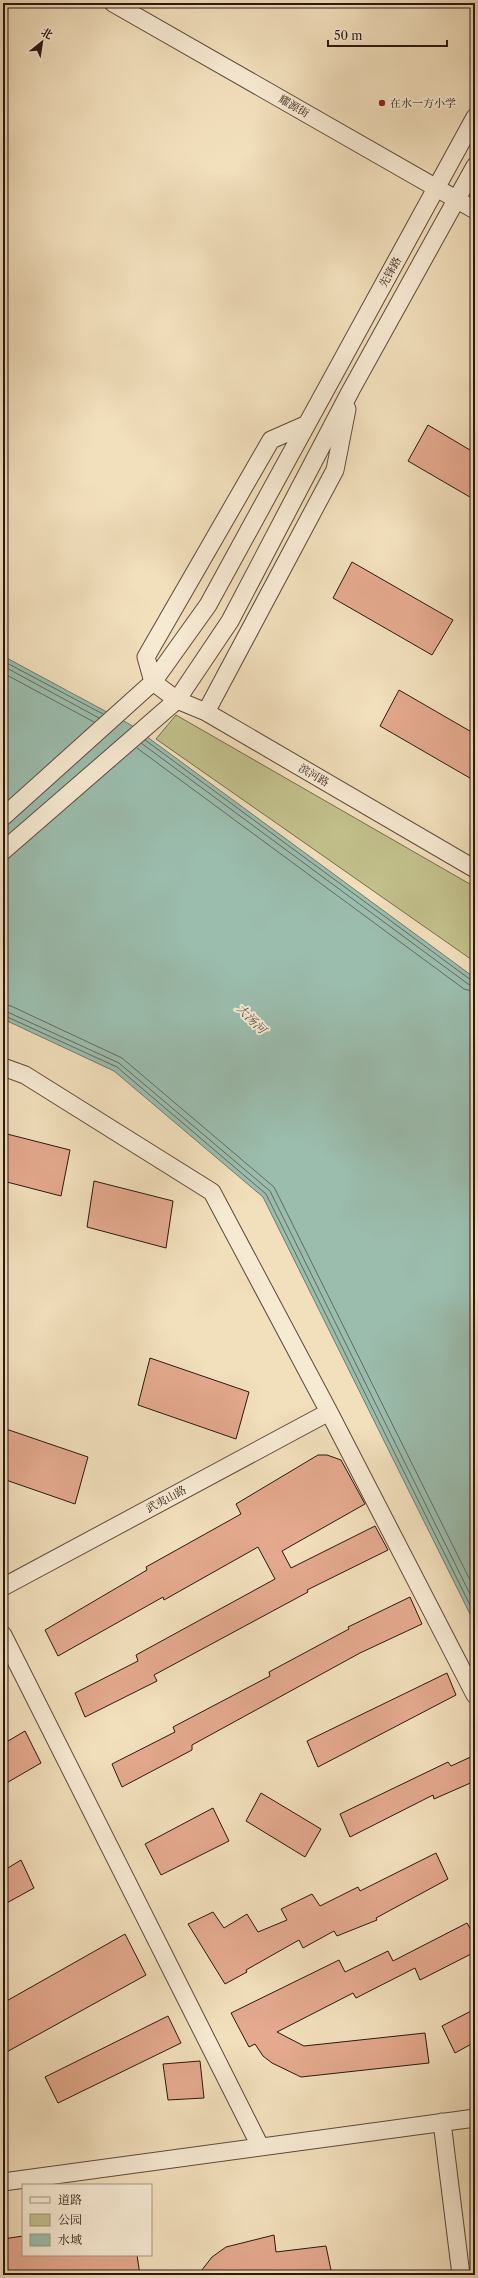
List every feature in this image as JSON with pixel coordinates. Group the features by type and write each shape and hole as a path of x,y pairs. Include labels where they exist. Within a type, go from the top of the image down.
{"street":[{"name":"耀源街","path":"113,3 475,210"},
{"name":"先锋路","path":"3,816 153,682 208,605 475,118"},
{"path":"3,851 176,700 230,621 351,390 458,200 475,166"},
{"path":"206,712 335,470 351,390"},
{"path":"153,682 146,657 271,440 305,426"},
{"name":"滨河路","path":"153,682 176,700 206,712 475,869"},
{"path":"3,1067 25,1075 212,1192 329,1412 475,1695"},
{"name":"武夷山路","path":"3,1587 329,1412"},
{"path":"3,1636 260,2146"},
{"path":"3,2182 475,2118"},
{"path":"442,2122 461,2275"}],"green space":[{"path":"176,715 475,887 475,962 156,739"}],"water":[{"name":"大汤河","path":"3,656 131,725 475,978 475,1624 263,1197 114,1071 3,1019"}],"building":[{"path":"428,425 475,453 475,500 408,461"},
{"path":"352,562 453,620 432,655 333,598"},
{"path":"399,690 475,734 475,781 380,726"},
{"path":"3,1133 70,1150 61,1196 3,1181"},
{"path":"94,1181 173,1201 166,1248 87,1227"},
{"path":"150,1358 249,1392 236,1439 138,1405"},
{"path":"3,1428 88,1457 75,1504 3,1479"},
{"path":"318,1455 327,1455 341,1460 365,1504 282,1551 291,1568 375,1526 388,1550 307,1590 308,1592 154,1675 157,1681 85,1717 75,1693 138,1661 136,1655 275,1579 258,1547 164,1600 163,1597 58,1656 45,1630 147,1570 146,1567 241,1514 236,1504"},
{"path":"410,1597 422,1624 360,1653 192,1745 192,1750 122,1787 112,1764 175,1732 173,1727 270,1676 269,1672 349,1629 348,1627"},
{"path":"447,1673 456,1695 318,1767 307,1741"},
{"path":"25,1731 41,1763 3,1785 3,1744"},
{"path":"475,1755 475,1781 434,1799 433,1795 350,1837 340,1814 448,1762 451,1766"},
{"path":"261,1793 321,1829 305,1857 246,1821"},
{"path":"213,1808 229,1841 161,1875 145,1844"},
{"path":"436,1853 448,1879 376,1918 377,1920 337,1936 334,1931 303,1948 299,1940 246,1970 247,1972 225,1984 188,1924 213,1912 224,1928 247,1914 258,1932 287,1920 281,1909 312,1894 320,1906 358,1887 360,1891"},
{"path":"21,1860 34,1888 3,1905 3,1871"},
{"path":"467,1923 475,1937 475,1952 420,1980 415,1968 356,1998 353,1993 277,2032 304,2046 425,2033 429,2063 301,2077 272,2063 263,2056 255,2044 249,2047 231,2013 339,1960 345,1972 388,1951 393,1961"},
{"path":"125,1934 146,1975 3,2054 3,2003"},
{"path":"475,2009 475,2042 455,2053 442,2026"},
{"path":"168,2016 181,2043 58,2103 45,2077"},
{"path":"200,2061 204,2098 168,2100 163,2064"},
{"path":"274,2235 276,2252 326,2246 332,2275 280,2275 279,2271 254,2275 198,2275 212,2257 226,2247"},
{"path":"22,2236 22,2256 137,2256 140,2275 3,2275 3,2239"}],"place":[{"name":"在水一方小学","path":"382,103"}]}
